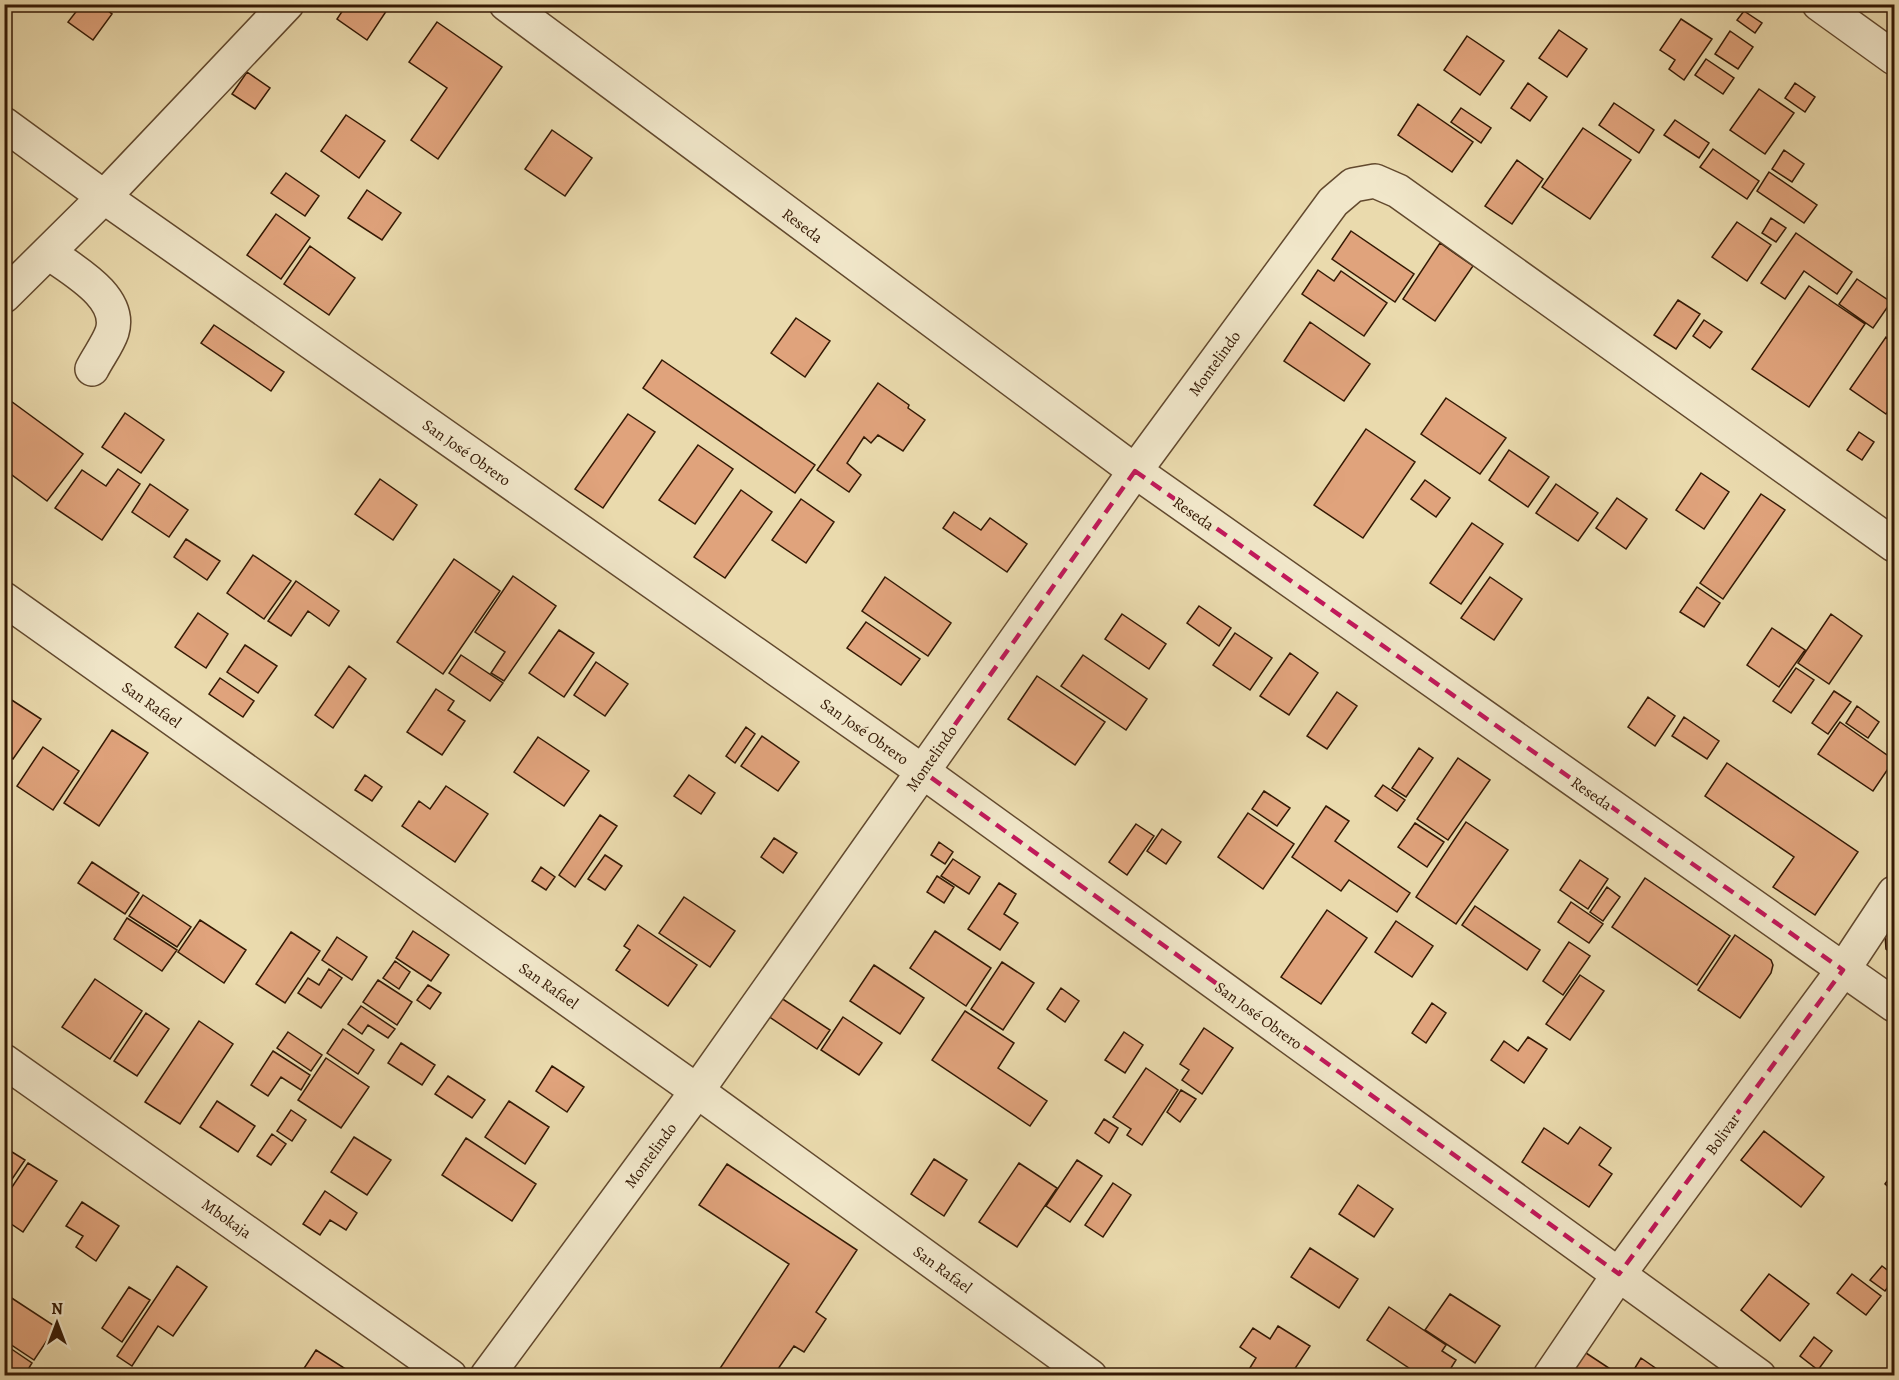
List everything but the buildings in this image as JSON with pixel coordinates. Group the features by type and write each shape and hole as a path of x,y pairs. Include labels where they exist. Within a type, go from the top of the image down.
{"street":[{"path":"4,296 104,197 287,4"},
{"name":"Reseda","path":"506,4 1135,471 1894,1005"},
{"path":"1824,6 1894,58"},
{"name":"San José Obrero","path":"4,124 104,197 922,771 1759,1376"},
{"name":"Montelindo","path":"487,1376 697,1091 1135,471 1333,202 1353,185 1375,181 1398,191 1894,545"},
{"path":"49,253 105,297 112,310 113,331 92,369"},
{"name":"San Rafael","path":"4,599 697,1091 1090,1376"},
{"name":"Bolivar","path":"1550,1376 1619,1274 1843,970 1894,893"},
{"name":"Mbokaja","path":"4,1062 450,1376"}],"highlighted area":[{"path":"1135,471 1843,970 1619,1274 922,771"}]}
